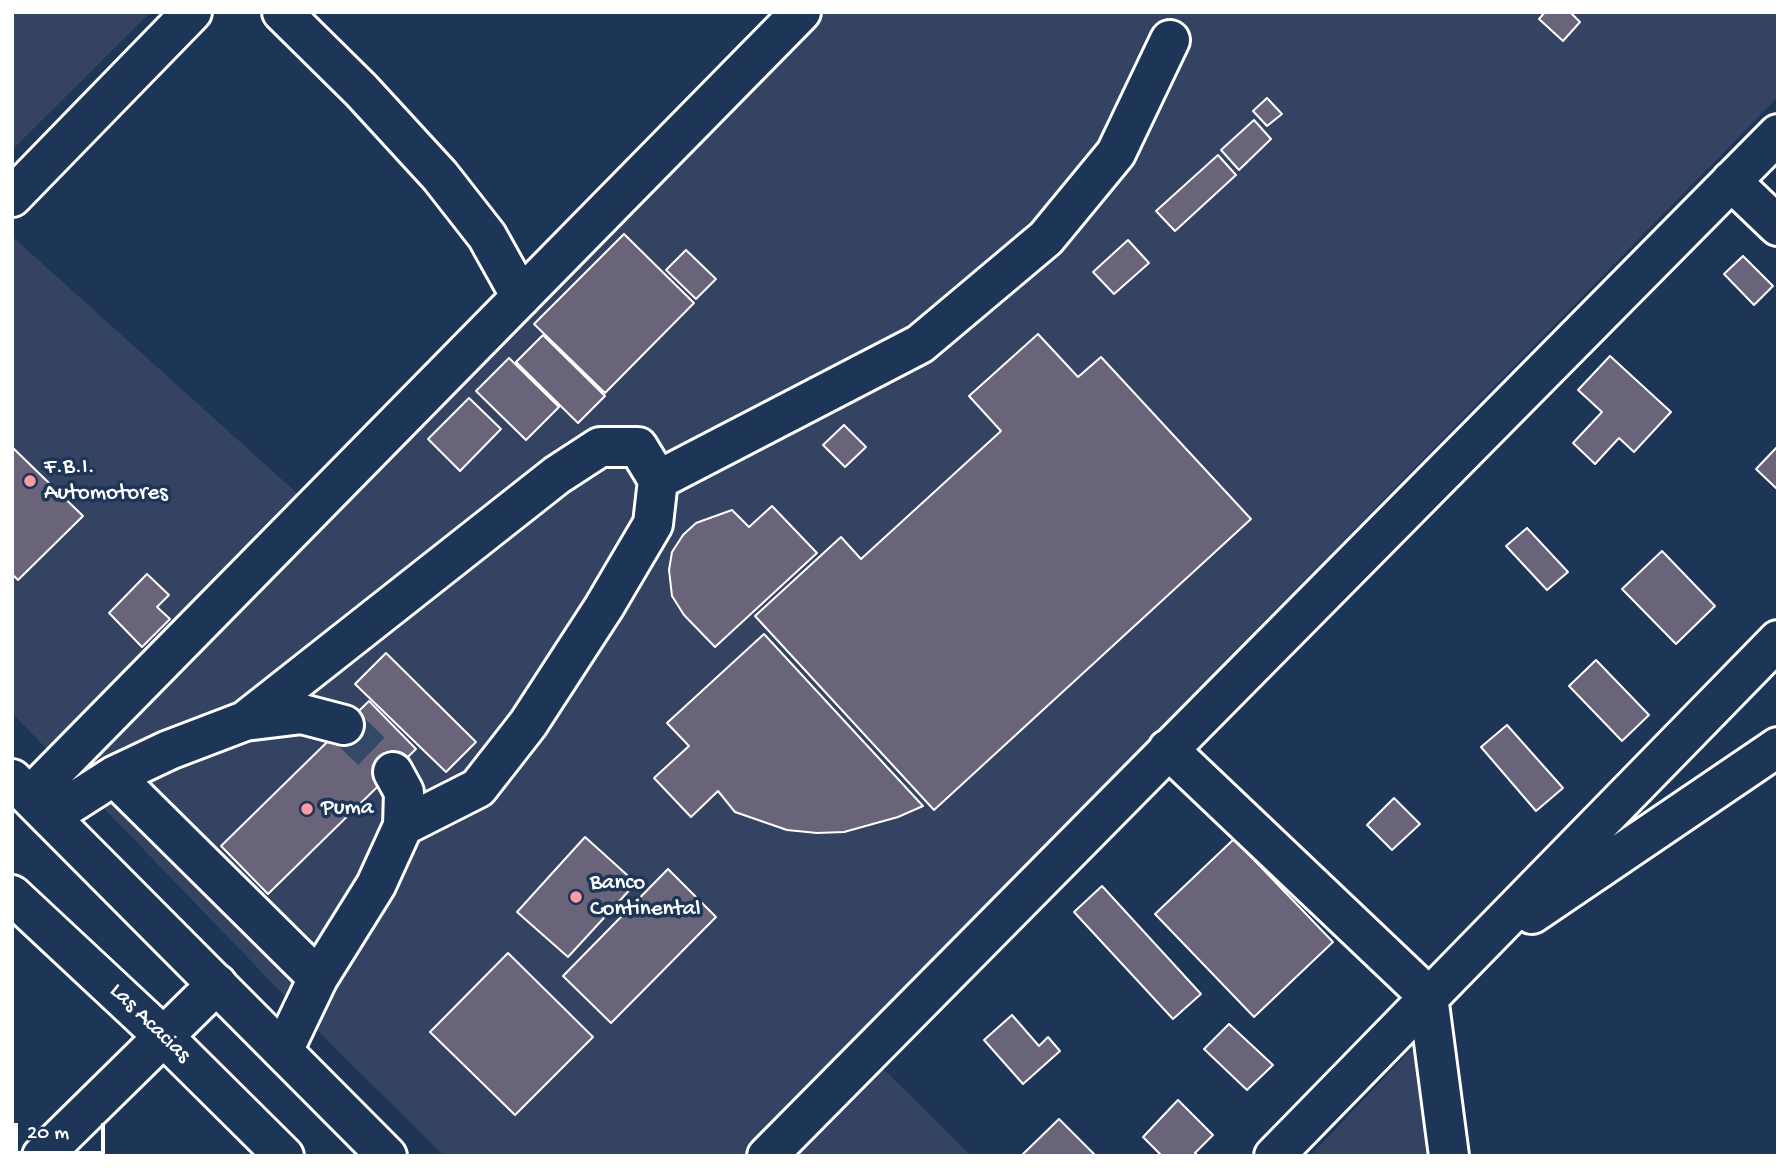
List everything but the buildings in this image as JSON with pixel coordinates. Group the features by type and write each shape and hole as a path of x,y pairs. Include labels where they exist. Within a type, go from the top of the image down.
{"main road":[{"path":"12,197 192,12"},
{"path":"282,12 361,90 440,176 487,236 521,297"},
{"path":"31,797 802,12"},
{"path":"658,481 920,344 1046,238 1116,153 1170,40"},
{"path":"767,1156 1778,134"},
{"path":"1731,181 1778,226"},
{"path":"245,721 556,475 600,447 638,447 658,481 653,524 604,607 528,724 478,788 403,826"},
{"path":"1274,1156 1778,640"},
{"path":"31,797 114,776 169,750 245,721 302,714 345,724"},
{"path":"1461,962 1778,747"},
{"path":"1168,749 1428,996 1449,1156"},
{"path":"283,1051 318,978 376,885 403,826 404,792 393,772"},
{"path":"114,776 318,978"},
{"path":"31,797 387,1156"},
{"name":"Las Acacias","path":"12,895 163,1036 284,1156"},
{"path":"43,1156 216,984"}],"shaded area":[{"path":"12,12 151,12 12,150"},
{"path":"810,12 1778,12 1778,97 854,1040 971,1156 444,1156 330,1043 12,713 12,240 14,238 309,504"},
{"path":"1418,1042 1434,1156 1310,1156"}],"tunnel":[{"path":"344,725 393,772"}],"place":[{"name":"F.B.I. Automotores","path":"30,481"},
{"name":"Puma","path":"307,809"},
{"name":"Banco Continental","path":"576,897"}]}
